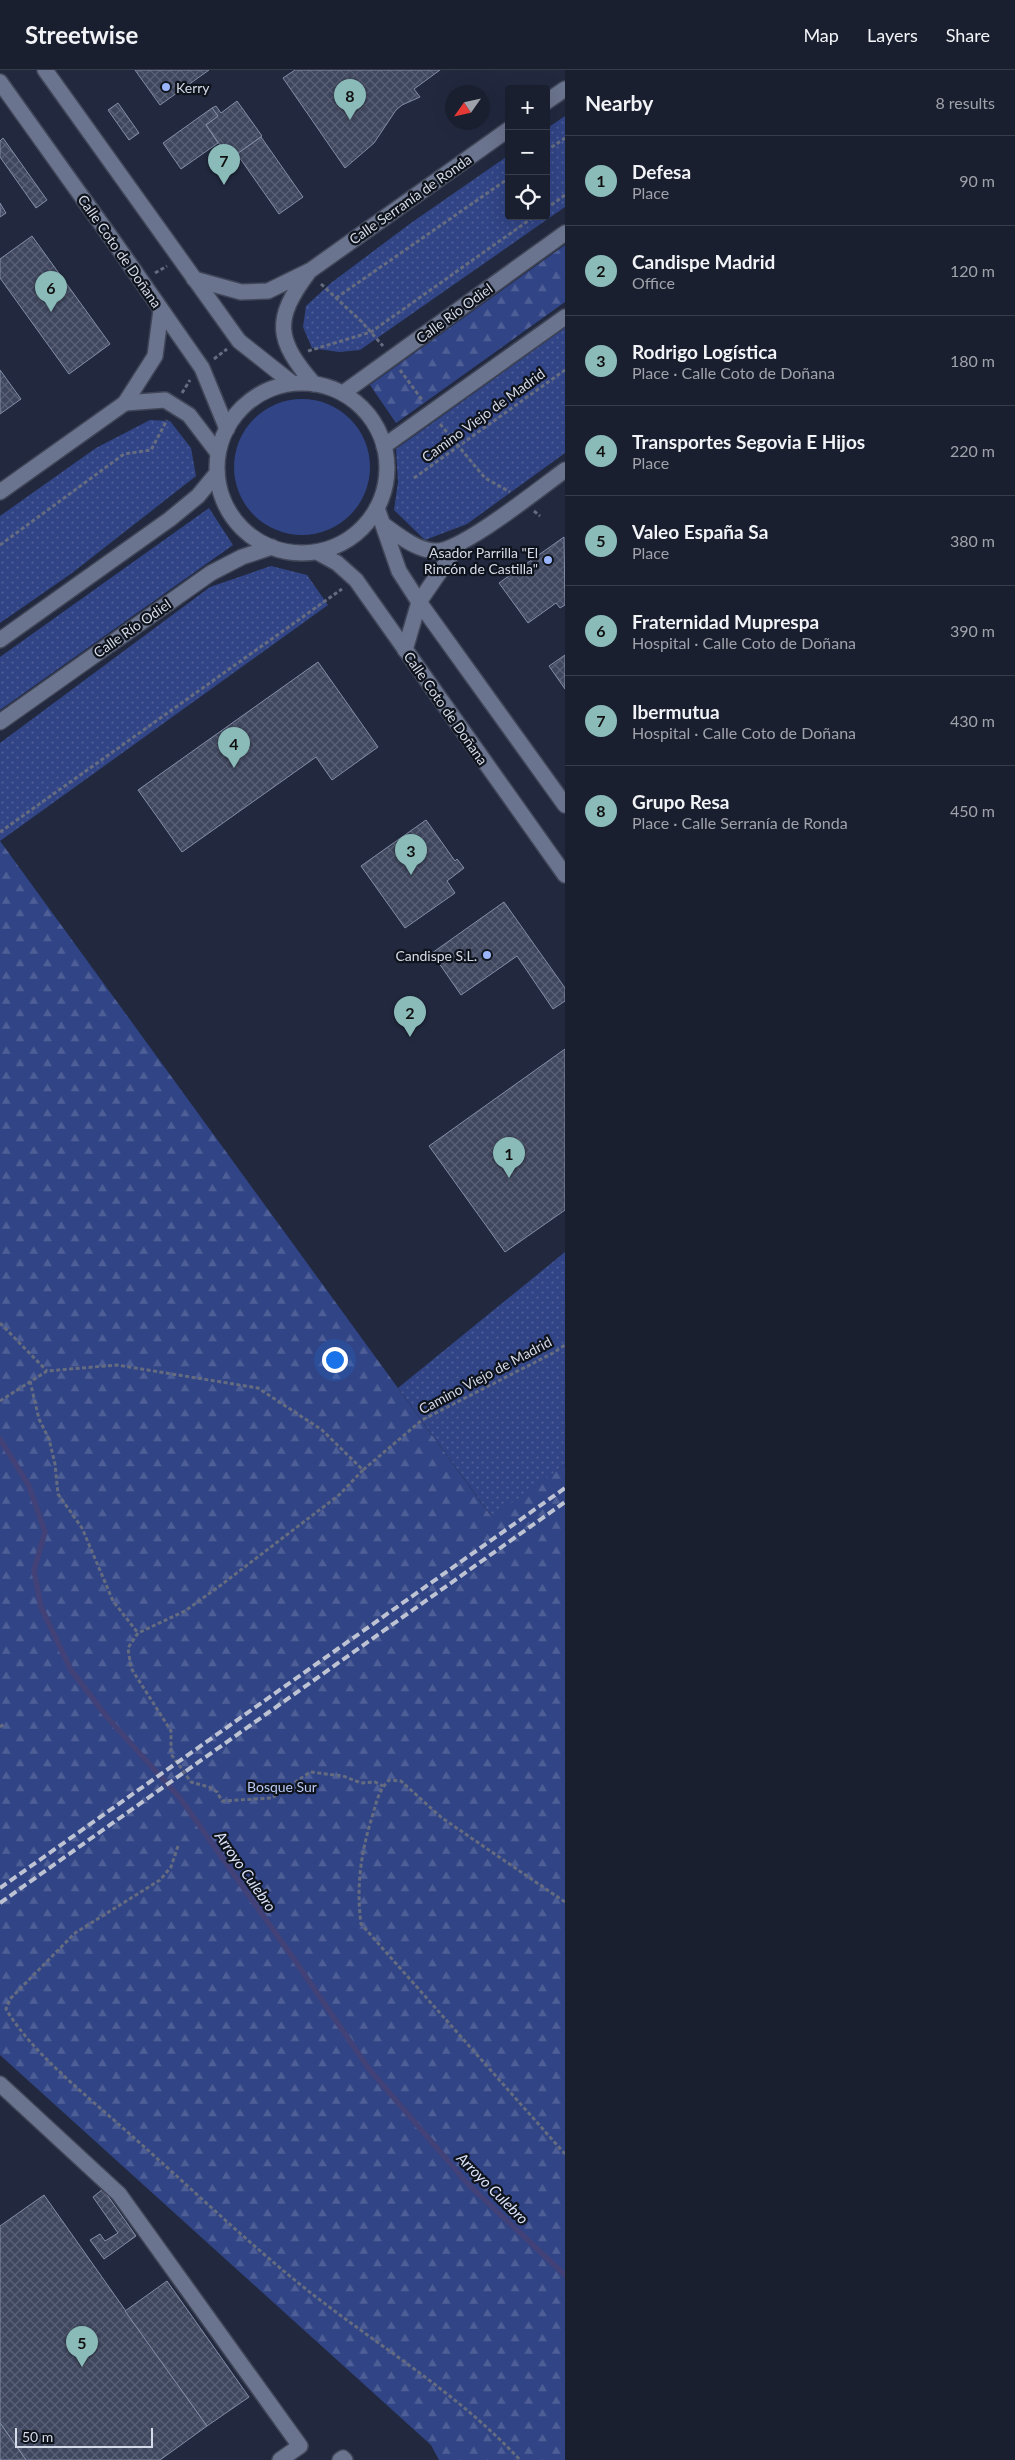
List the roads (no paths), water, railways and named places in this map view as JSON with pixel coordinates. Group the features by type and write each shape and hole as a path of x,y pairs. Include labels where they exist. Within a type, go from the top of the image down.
{"street":[{"path":"46,70 240,341 292,384"},
{"name":"Calle Coto de Doñana","path":"0,82 202,368 226,429"},
{"path":"550,99 565,89"},
{"name":"Calle Serranía de Ronda","path":"311,270 508,130"},
{"name":"Calle Río Odiel","path":"343,394 565,233"},
{"path":"194,279 241,292 268,291 311,270"},
{"path":"311,270 291,295 283,314 284,340 299,366 314,384"},
{"path":"0,492 125,403 155,356 161,310"},
{"path":"384,446 565,317"},
{"path":"292,384 314,384 343,394 361,407 370,419 384,446 387,477 377,508 367,524 352,537 336,546 317,552 294,553 272,547 250,536 234,518 222,497 217,473 218,453 226,429 238,412 254,398 272,388 292,384"},
{"path":"125,403 165,400 189,415 218,453"},
{"path":"384,525 407,541 435,551 459,544 565,470"},
{"path":"0,640 170,519 198,496 217,473"},
{"path":"377,508 399,571 419,602 565,805"},
{"path":"405,650 419,602 459,544"},
{"name":"Calle Río Odiel","path":"0,722 211,572 242,557 272,547"},
{"name":"Calle Coto de Doñana","path":"317,552 337,563 356,580 565,874"},
{"path":"0,2084 119,2194 300,2446 280,2460"},
{"path":"340,2460 343,2458 345,2460"}],"waterway":[{"name":"Arroyo Culebro","path":"0,1439 29,1486 45,1532 34,1570 41,1607 71,1670 107,1717 180,1798 369,2069 468,2184 565,2275"}],"railway":[{"path":"0,1888 565,1488"},
{"path":"0,1903 565,1502"}],"place":[{"name":"Kerry","path":"166,87"},
{"name":"Grupo Resa","path":"350,120"},
{"name":"Ibermutua","path":"224,185"},
{"name":"Fraternidad Muprespa","path":"51,312"},
{"name":"Asador Parrilla \"El Rincón de Castilla\"","path":"548,560"},
{"name":"Transportes Segovia E Hijos","path":"234,768"},
{"name":"Rodrigo Logística","path":"411,875"},
{"name":"Candispe S.L.","path":"487,955"},
{"name":"Candispe Madrid","path":"410,1037"},
{"name":"Defesa","path":"509,1178"},
{"name":"Valeo España Sa","path":"82,2367"}],"park label":[{"name":"Bosque Sur","path":"282,1786"}]}
